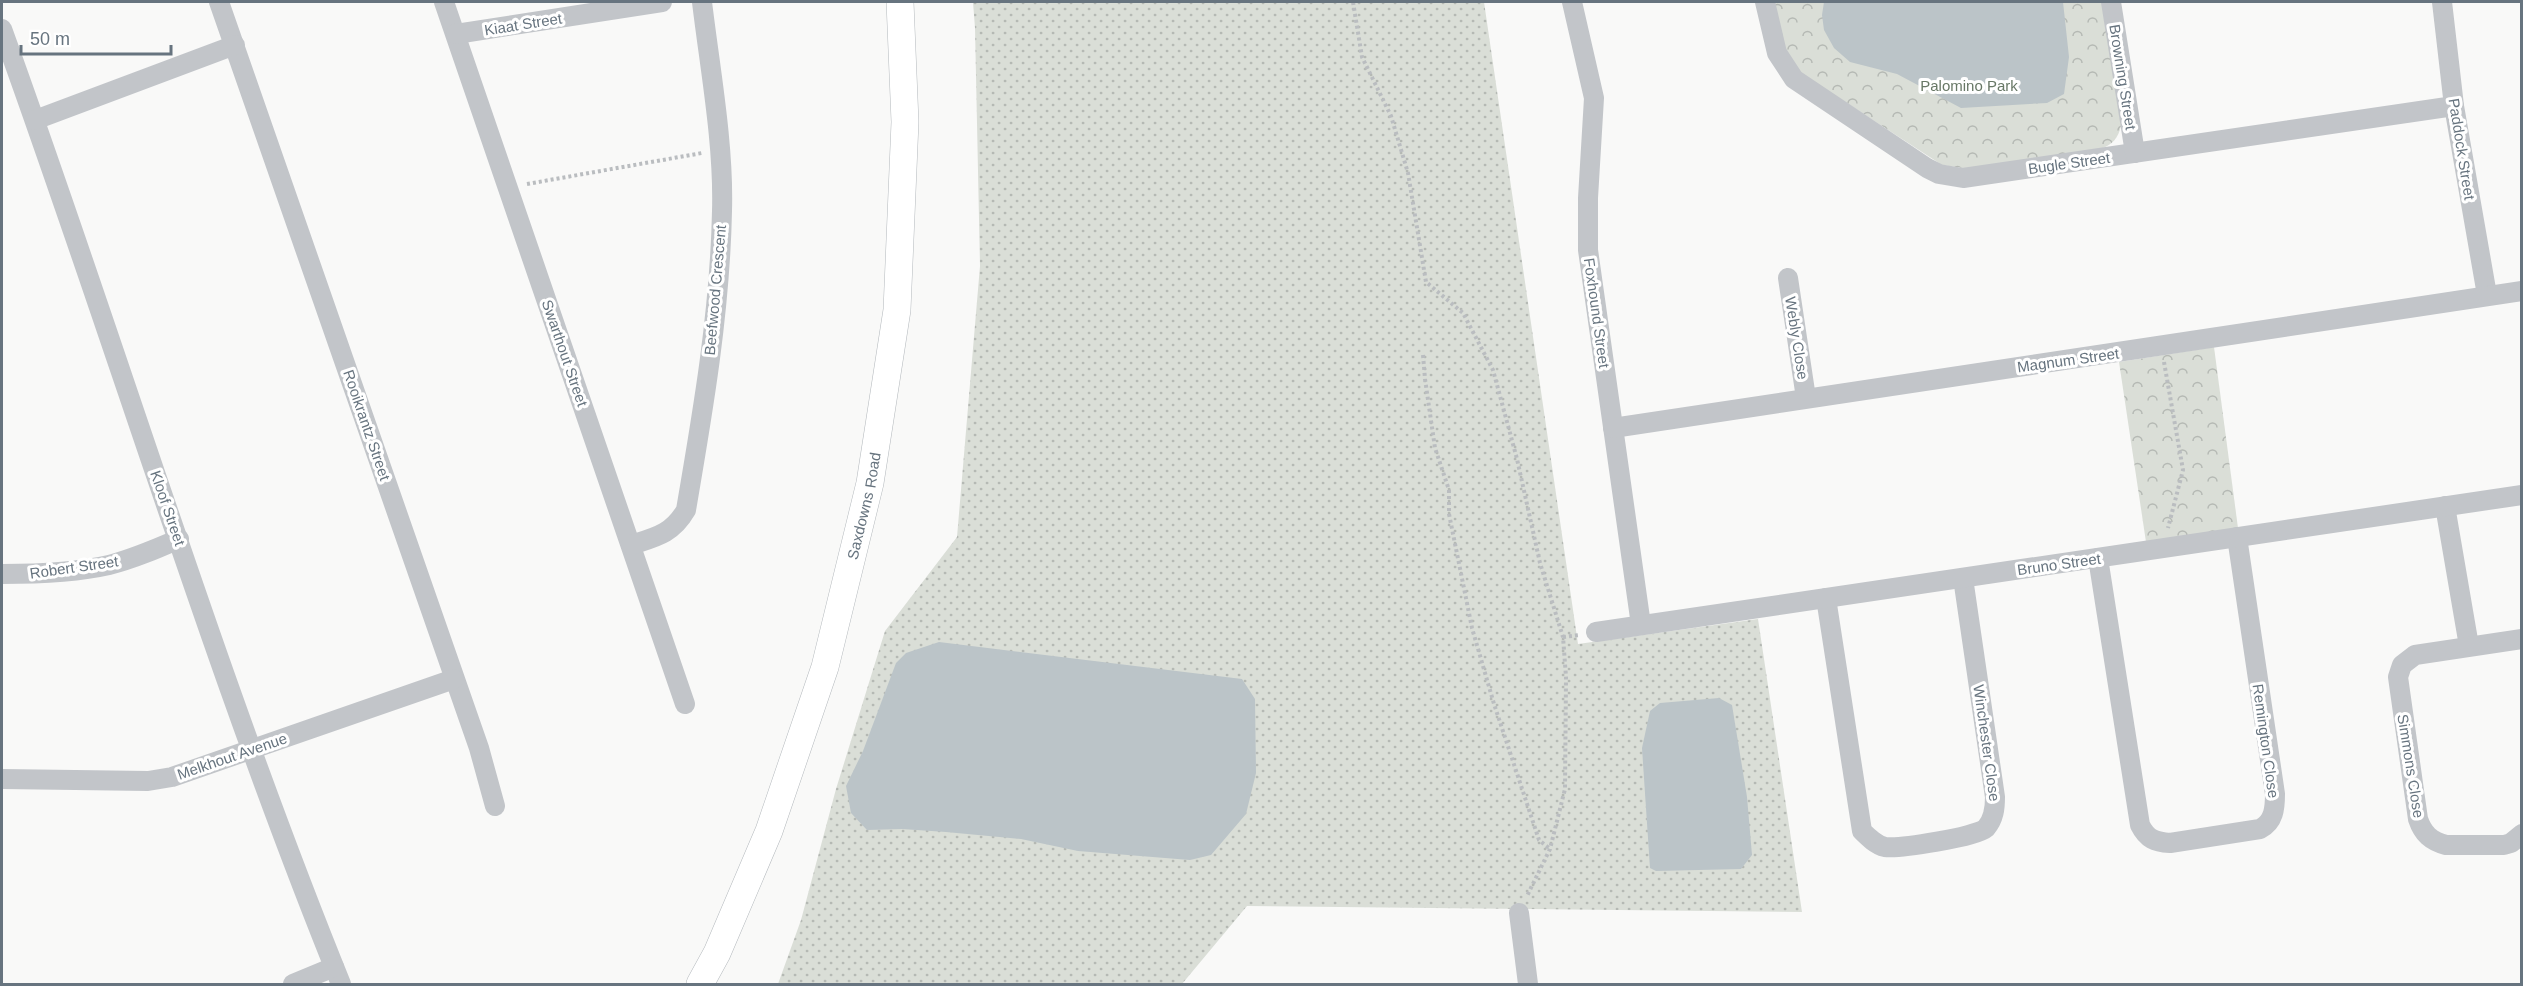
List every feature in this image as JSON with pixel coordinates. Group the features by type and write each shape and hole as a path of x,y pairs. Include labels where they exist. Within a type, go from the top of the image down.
{"street":[{"name":"Rooikrantz Street","path":"219,2 454,679 495,806"},
{"name":"Swarthout Street","path":"444,2 685,704"},
{"name":"Kiaat Street","path":"456,34 662,2"},
{"name":"Beefwood Crescent","path":"631,545 665,533 678,524 686,510 707,390 722,209 702,2"},
{"name":"Saxdowns Road","path":"700,984 717,953 769,831 825,666 870,483 897,310 905,122 900,2"},
{"name":"Foxhound Street","path":"1572,2 1594,98 1588,198 1588,250 1641,626"},
{"name":"Bugle Street","path":"1765,2 1777,53 1794,79 1939,174 1963,178 2454,106"},
{"name":"Browning Street","path":"2111,2 2135,153"},
{"name":"Paddock Street","path":"2442,2 2454,106 2487,295"},
{"name":"Kloof Street","path":"2,29 252,750 337,976"},
{"path":"34,120 235,45"},
{"name":"Webly Close","path":"1788,278 1806,398"},
{"name":"Magnum Street","path":"1613,428 2522,291"},
{"name":"Bruno Street","path":"1596,632 2522,495"},
{"path":"2445,506 2469,646"},
{"name":"Remington Close","path":"2098,558 2140,825 2149,838 2156,842 2170,843 2260,829 2267,826 2274,812 2275,794 2237,537"},
{"name":"Robert Street","path":"2,574 25,574 108,565 134,558 179,539"},
{"name":"Winchester Close","path":"1826,598 1862,831 1882,847 1899,847 1970,835 1984,829 1995,811 1995,797 1963,578"},
{"name":"Simmons Close","path":"2522,639 2415,655 2408,659 2400,670 2398,684 2418,819 2429,838 2446,844 2504,845 2511,843 2522,834"},
{"name":"Melkhout Avenue","path":"2,779 148,780 172,777 454,679"},
{"path":"1519,913 1528,984"},
{"path":"293,984 337,976"}],"path":[{"path":"1353,2 1362,57 1391,116 1408,173 1426,282 1463,313 1493,370 1517,459 1540,563 1563,637 1566,677 1565,789 1550,849 1519,913"},
{"path":"508,187 718,150"},
{"path":"1424,355 1425,379 1435,448 1449,490 1449,514 1472,628 1494,704 1539,840 1550,849"},
{"path":"2163,356 2183,470 2165,538"}],"green space":[{"path":"973,2 1484,2 1578,644 1758,619 1802,912 1247,906 1182,984 778,984 801,920 836,789 885,631 957,537 980,266"},
{"name":"Palomino Park","path":"1773,2 2103,2 2120,130 2112,143 2101,149 1969,169 1942,165 1799,72 1787,56"},
{"path":"2214,347 2238,528 2146,542 2119,362"}],"shaded area":[{"path":"1824,2 2063,2 2069,57 2064,94 2047,103 1961,108 1897,74 1850,62 1834,48 1824,30 1822,15"},
{"path":"939,642 1242,679 1255,699 1256,773 1246,814 1211,855 1190,860 1078,851 1021,839 946,832 902,829 867,830 851,813 846,786 863,751 896,663 906,653"},
{"path":"1719,698 1732,705 1747,797 1752,855 1741,869 1656,871 1650,868 1642,748 1650,711 1660,703"}]}
